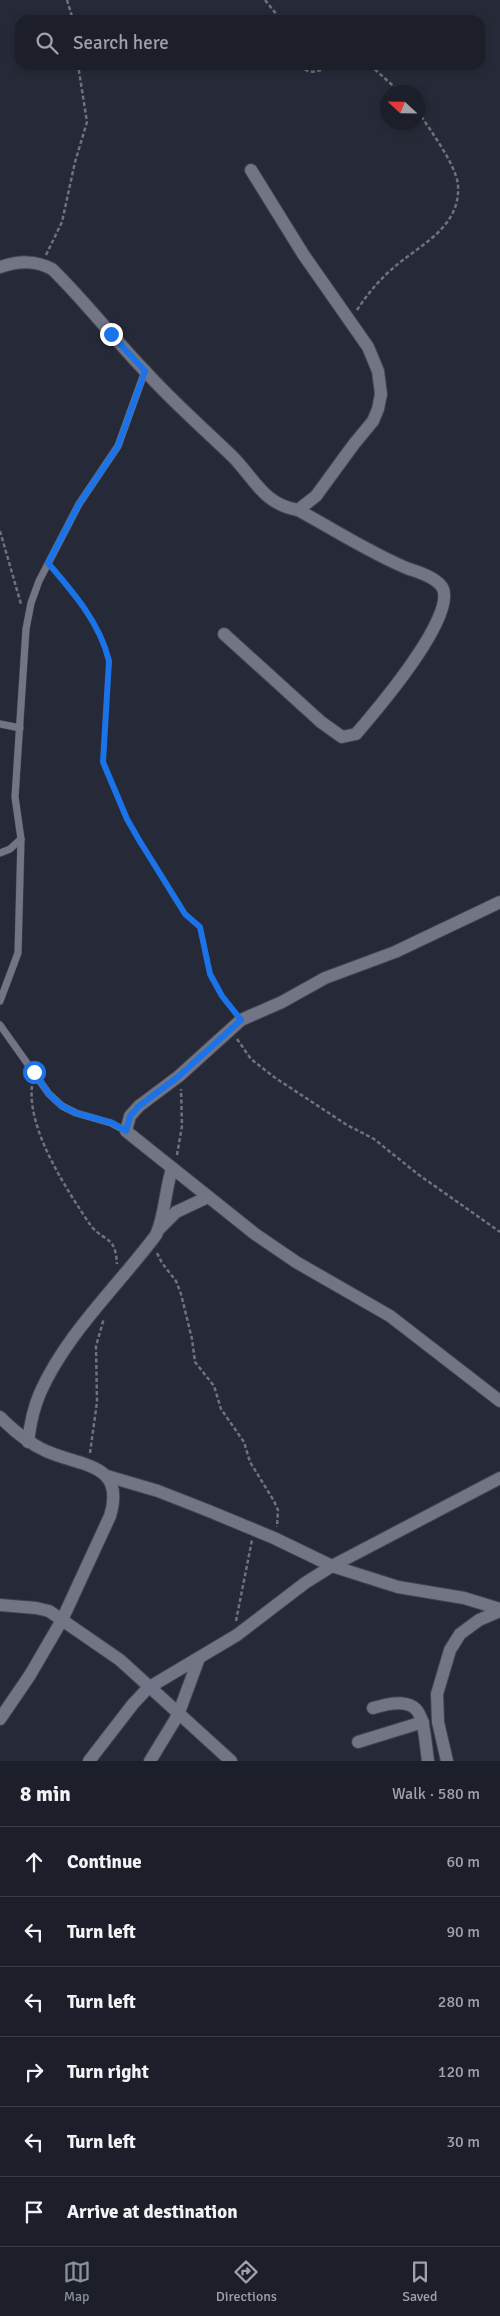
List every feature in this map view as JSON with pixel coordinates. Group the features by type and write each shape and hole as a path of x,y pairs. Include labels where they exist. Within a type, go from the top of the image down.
{"street":[{"path":"251,170 303,254 368,347 378,371 381,394 378,410 373,422 354,444 316,496 298,510"},
{"path":"0,266 13,263 42,263 52,269 179,407 243,467 273,502 298,510 373,553 425,575 442,586 446,596 442,611 413,662 356,734 342,737 321,722 224,634"},
{"path":"500,902 395,952 325,978 282,1002 241,1020 179,1076 139,1106 130,1116 126,1131 208,1197 296,1262 390,1316 500,1401"},
{"path":"158,1231 172,1169"},
{"path":"28,1442 31,1419 40,1393 67,1347 158,1231 176,1212 208,1197"},
{"path":"0,1417 28,1442 47,1452 92,1467 107,1476 158,1491 274,1538 332,1566 398,1586 464,1598 500,1610"},
{"path":"0,1719 30,1675 62,1620 110,1516 115,1499 114,1486 107,1476"},
{"path":"89,1761 132,1704 148,1688 237,1635 305,1583 332,1566 500,1478"},
{"path":"0,1606 36,1608 49,1611 120,1660 148,1688 231,1761"},
{"path":"447,1761 438,1722 437,1694 450,1650 460,1634 479,1620 500,1610"},
{"path":"150,1761 178,1714 200,1658"},
{"path":"372,1708 393,1702 406,1702 415,1707 422,1722 428,1761"},
{"path":"358,1742 422,1722"}],"lane":[{"path":"0,1001 18,953 21,839 15,797 28,618 31,603 48,563 79,504 118,446 145,371"},
{"path":"0,724 20,728"},
{"path":"0,853 10,849 21,839"},
{"path":"0,1024 49,1094 62,1106 76,1113 112,1123 126,1131"}],"path":[{"path":"67,0 72,15"},
{"path":"265,0 277,15"},
{"path":"42,263 62,222 75,162 85,134 86,110 79,70"},
{"path":"306,70 309,72 322,70"},
{"path":"376,70 392,85"},
{"path":"350,322 375,285 445,226 456,208 458,184 445,153 425,122"},
{"path":"0,531 16,591 28,618"},
{"path":"48,563 71,589 105,645 109,661 103,762 107,775 139,840 185,914 200,927 210,974 222,996 241,1020 237,1029 237,1040 251,1059 274,1077 348,1125 374,1139 419,1175 500,1232"},
{"path":"34,1072 32,1089 34,1110 47,1150 91,1226 115,1246 118,1283"},
{"path":"172,1169 178,1152 182,1126 179,1076"},
{"path":"158,1231 158,1257 176,1281 181,1294 192,1339 195,1362 214,1386 220,1409 244,1442 250,1462 278,1510 279,1520 274,1538"},
{"path":"92,1467 90,1444 98,1386 96,1346 105,1317 105,1300"},
{"path":"237,1635 238,1602 255,1530"}],"route":[{"path":"34,1072 49,1094 62,1106 76,1113 112,1123 126,1131 130,1116 139,1106 179,1076 241,1020 222,996 210,974 200,927 185,914 139,840 107,775 103,762 109,661 105,645 71,589 48,563 79,504 118,446 134,395 145,371 111,334"}]}
